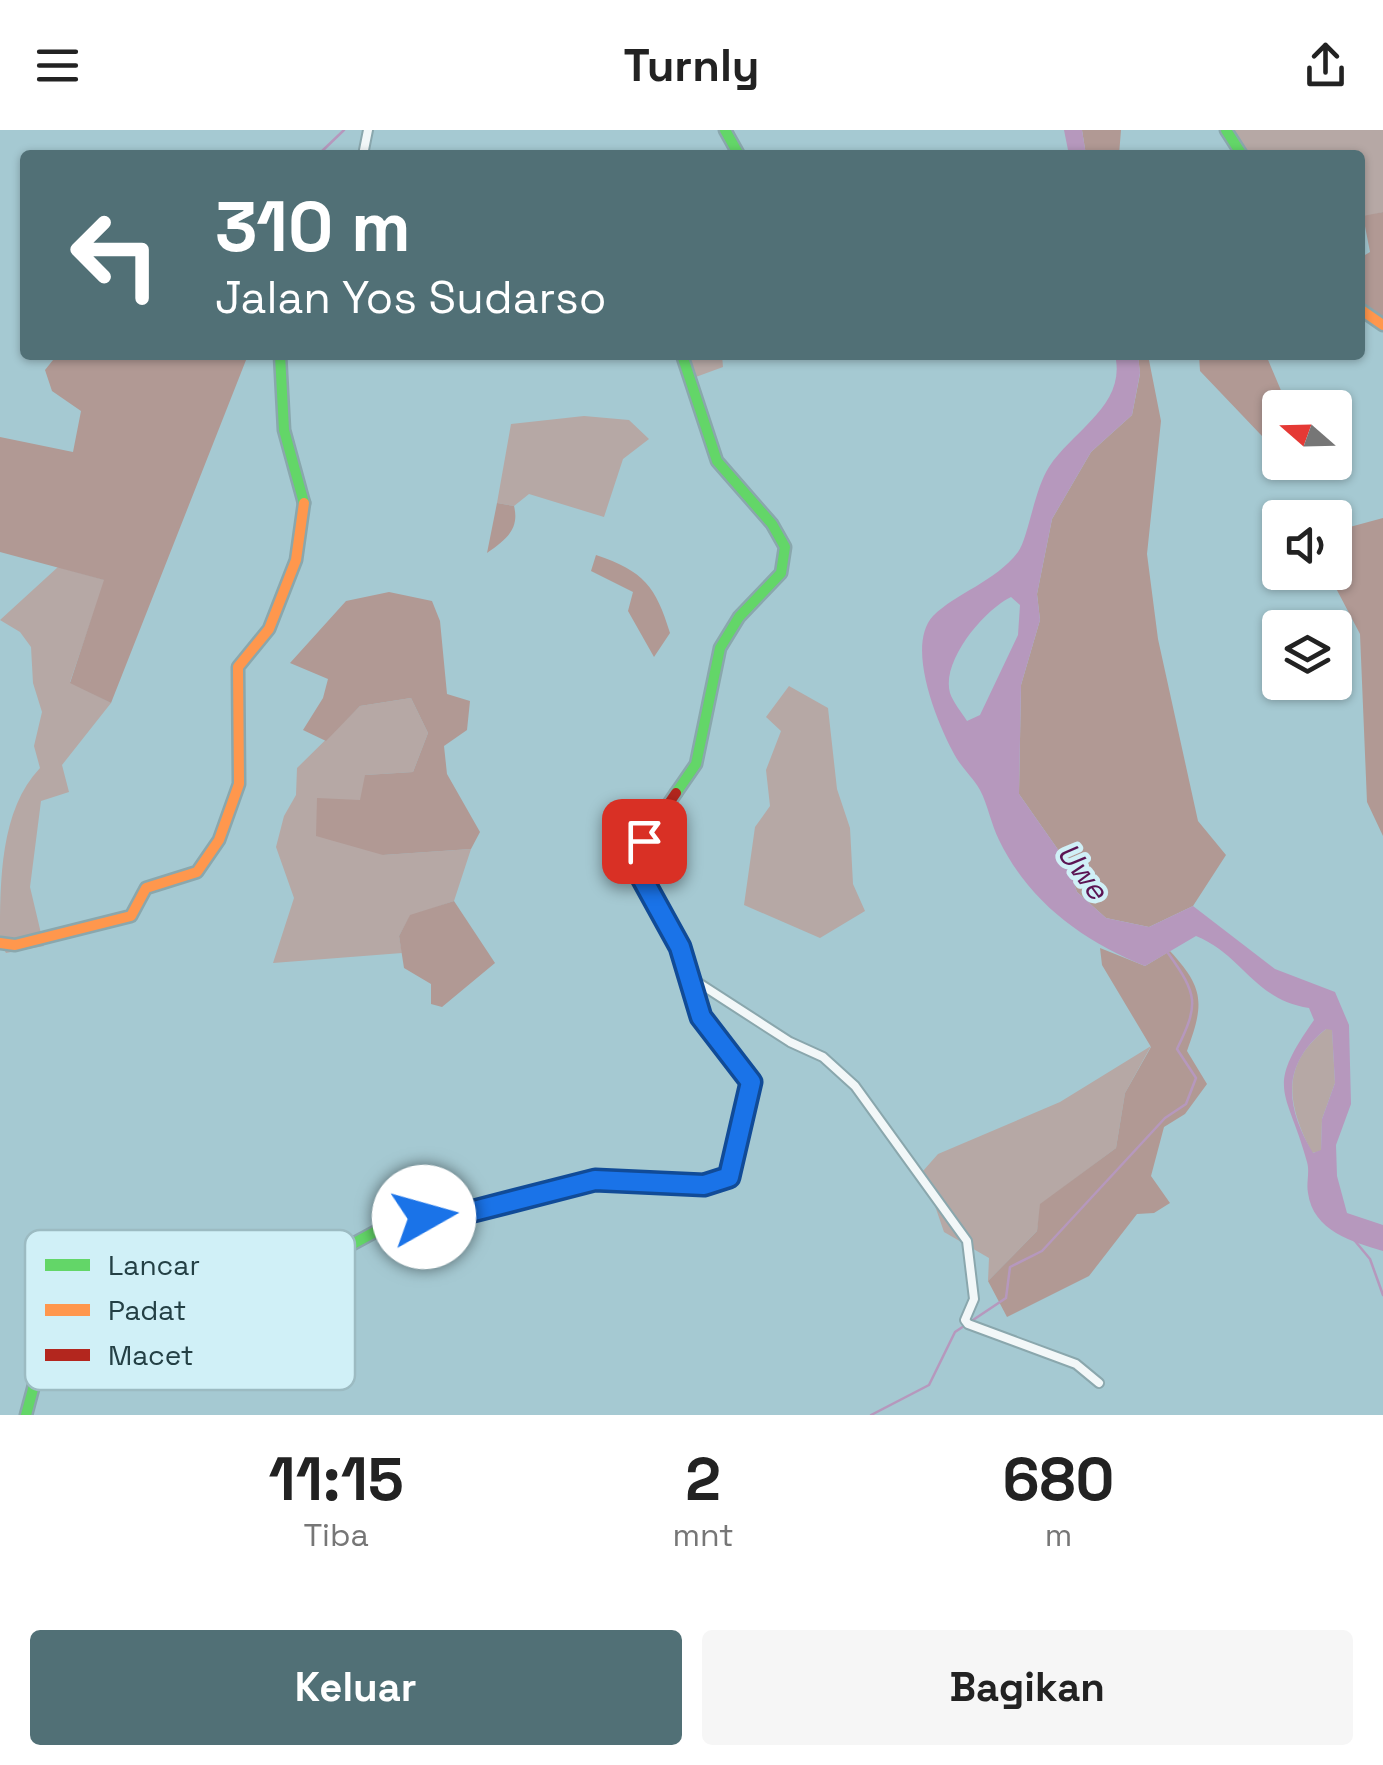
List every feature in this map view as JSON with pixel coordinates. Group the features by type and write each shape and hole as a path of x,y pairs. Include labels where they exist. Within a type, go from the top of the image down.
{"main road":[{"path":"0,943 15,945 131,916 146,888 196,872 219,840 239,784 238,666 269,629 296,560 305,498 284,430 279,398 280,360"},
{"path":"355,1243 395,1221 462,1214 583,1182 704,1185 726,1180 751,1082 701,1017 692,978 642,878 640,855 656,821 696,764 708,688 728,632 776,581 785,556 772,524 717,461 684,360"},
{"path":"26,1415 32,1390"}],"street":[{"path":"692,978 790,1042 822,1057 855,1086 967,1241 974,1300 967,1323 1076,1364 1100,1383"}],"shaded area":[{"path":"1064,130 1082,130 1085,150 1068,150"},
{"path":"1082,130 1121,130 1119,150 1085,150"},
{"path":"1230,130 1383,130 1383,212 1365,217 1365,150 1244,150"},
{"path":"1383,212 1383,319 1365,307 1365,255 1370,252 1365,216"},
{"path":"53,360 246,360 111,703 70,683 104,580 0,552 0,437 73,452 81,411 52,391 45,370"},
{"path":"691,360 722,360 723,367 693,378"},
{"path":"1116,360 1139,360 1132,415 1091,452 1052,519 1037,594 1040,620 1021,685 1019,794 1066,861 1077,892 1106,918 1149,927 1193,906 1275,969 1335,992 1349,1025 1351,1104 1336,1145 1337,1176 1347,1213 1383,1225 1383,1251 1336,1233 1311,1206 1307,1162 1284,1090 1289,1062 1314,1020 1309,1008 1274,996 1226,954 1196,936 1145,966 1100,944 1060,917 1011,862 980,790 957,759 934,709 923,667 925,630 933,616 998,571 1018,552 1049,467 1096,416 1113,388","holes":["1011,597 1020,605 1018,635 980,715 967,721 950,693 949,680 958,652 977,625 1000,604","1326,1029 1332,1030 1335,1083 1322,1119 1321,1150 1313,1153 1297,1119 1292,1087 1301,1057"]},
{"path":"1139,360 1149,360 1161,421 1147,554 1158,639 1198,821 1226,855 1193,906 1149,927 1106,918 1077,892 1066,861 1019,794 1021,685 1040,620 1037,594 1052,519 1091,452 1132,415 1140,374"},
{"path":"1199,360 1268,360 1281,390 1262,390 1262,436 1200,371"},
{"path":"584,416 629,420 649,439 623,459 604,517 529,494 514,506 497,503 511,424"},
{"path":"497,503 514,506 515,522 505,539 487,553"},
{"path":"1383,518 1383,836 1367,802 1360,634 1352,610 1347,610 1337,590 1352,590 1352,526"},
{"path":"596,555 626,567 653,592 670,633 654,657 628,611 633,592 591,571"},
{"path":"58,567 105,580 70,682 111,703 62,765 69,792 41,801 30,887 44,946 6,953 0,942 5,848 17,804 40,768 34,746 42,712 33,683 31,647 20,632 0,620"},
{"path":"389,592 432,601 440,621 447,694 470,701 467,730 444,746 447,774 480,832 471,849 383,855 316,836 317,798 360,800 365,775 413,772 428,733 411,698 360,706 326,741 303,730 323,698 328,679 290,663 346,601"},
{"path":"789,686 828,708 837,789 850,828 853,884 865,911 820,938 744,905 755,827 770,806 766,770 781,731 766,717"},
{"path":"411,698 428,733 413,772 365,775 383,855 471,849 454,901 410,916 399,936 402,953 273,963 294,898 276,847 284,816 296,795 297,768 360,706"},
{"path":"454,901 495,963 442,1007 431,1004 431,984 404,968 399,936 410,915"},
{"path":"1100,948 1145,966 1170,951 1181,964 1198,998 1187,1051 1207,1084 1185,1114 1164,1127 1151,1176 1170,1203 1154,1213 1137,1214 1089,1276 1007,1317 988,1281 1037,1231 1040,1204 1116,1148 1125,1093 1151,1047 1102,965"},
{"path":"1326,1029 1332,1029 1335,1083 1322,1119 1321,1151 1312,1153 1297,1118 1292,1086 1301,1057"},
{"path":"1151,1046 1125,1093 1116,1148 1041,1204 1037,1231 988,1281 989,1258 944,1232 923,1171 938,1154 1060,1102"}],"waterway":[{"path":"323,150 344,130"},
{"path":"871,1415 929,1385 955,1332 1006,1298 1010,1267 1042,1251 1165,1118 1186,1104 1196,1078 1177,1049 1189,1021 1192,1000 1185,979 1168,953"},
{"path":"1355,1241 1370,1259 1383,1295"}],"traffic: fast":[{"path":"725,130 736,150"},
{"path":"1226,130 1239,150"},
{"path":"280,360 284,430 304,503"},
{"path":"676,793 696,764 720,648 739,617 781,573 785,547 772,524 717,461 684,360"},
{"path":"355,1243 395,1221 462,1214 583,1181 704,1185 729,1177 751,1095 750,1077 723,1043"},
{"path":"26,1415 33,1390"}],"traffic: slow":[{"path":"1365,312 1383,325"},
{"path":"0,943 15,945 131,916 146,888 197,872 219,840 239,784 238,667 269,629 296,560 304,503"}],"traffic: jam":[{"path":"676,793 643,841 639,863 648,891 680,947 701,1017 723,1043"}],"route":[{"path":"424,1217 462,1214 508,1199 595,1180 704,1185 729,1177 751,1095 750,1077 701,1017 680,947 642,878 638,863 644,841"}],"water label":[{"name":"Uwe","path":"1083,871"}]}
